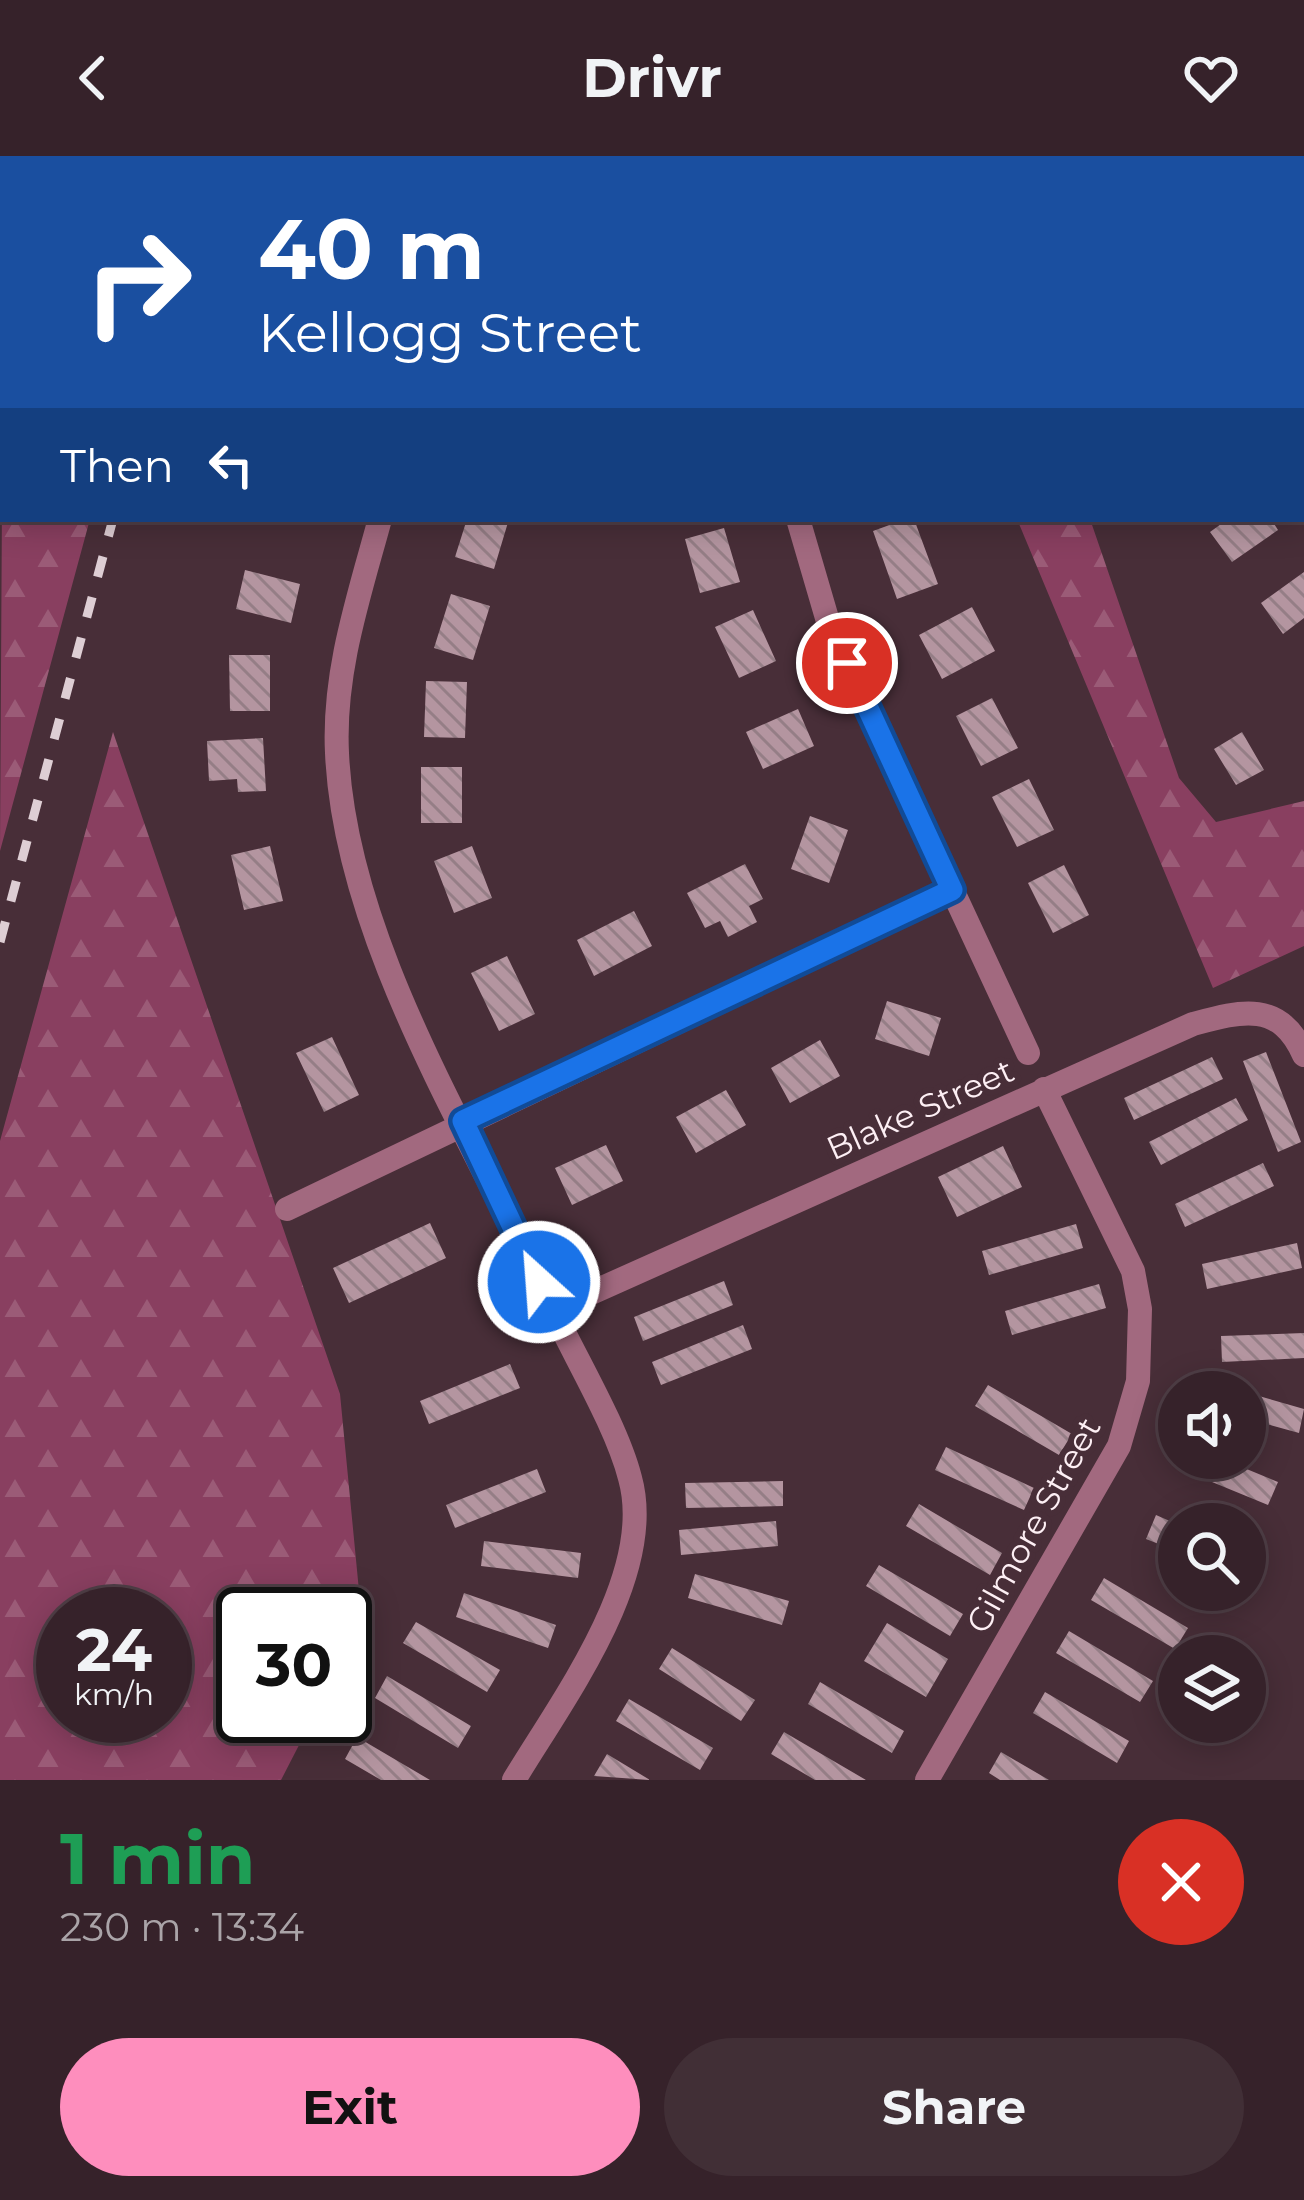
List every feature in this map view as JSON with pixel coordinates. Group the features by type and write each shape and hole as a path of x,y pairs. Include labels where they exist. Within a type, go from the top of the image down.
{"street":[{"path":"379,522 347,637 339,695 337,753 344,811 388,961 539,1282"},
{"path":"799,522 830,626 1028,1053"},
{"path":"287,1209 952,890"},
{"name":"Blake Street","path":"514,1780 588,1657 616,1597 634,1539 631,1478 553,1310 1192,1024 1251,1011 1270,1013 1284,1023 1304,1054"},
{"name":"Gilmore Street","path":"927,1780 1119,1446 1138,1381 1140,1309 1133,1271 1044,1089"}],"green space":[{"path":"2,522 89,522 0,851"},
{"path":"1018,522 1091,522 1179,778 1216,822 1304,801 1304,946 1213,988"},
{"path":"113,732 340,1394 359,1587 216,1587 216,1743 300,1743 281,1780 0,1780 0,1141"}],"building":[{"path":"466,522 508,522 494,569 455,557"},
{"path":"898,522 915,522 938,584 897,599 873,531"},
{"path":"1224,522 1273,522 1278,530 1232,562 1210,532"},
{"path":"724,528 740,582 700,593 685,539"},
{"path":"245,570 300,584 291,623 236,609"},
{"path":"1304,572 1304,618 1283,634 1261,603"},
{"path":"451,594 490,606 473,660 434,648"},
{"path":"972,607 995,651 942,679 919,635"},
{"path":"753,610 776,661 739,678 715,627"},
{"path":"229,655 270,655 270,711 230,711"},
{"path":"426,681 467,682 465,738 424,737"},
{"path":"992,698 1018,748 981,766 956,716"},
{"path":"798,709 814,746 763,769 746,732"},
{"path":"1242,732 1264,770 1236,785 1214,749"},
{"path":"263,738 266,791 238,792 237,779 209,781 207,741"},
{"path":"421,767 462,767 462,823 421,823"},
{"path":"1029,779 1054,830 1017,847 992,797"},
{"path":"810,816 848,830 829,883 791,869"},
{"path":"270,846 283,901 244,910 231,855"},
{"path":"472,846 492,898 454,913 434,861"},
{"path":"745,864 763,899 749,906 757,922 728,937 720,921 705,928 687,893"},
{"path":"1064,865 1089,915 1053,933 1028,883"},
{"path":"634,911 652,946 594,976 577,940"},
{"path":"507,956 535,1014 499,1031 471,973"},
{"path":"887,1001 941,1018 929,1056 875,1039"},
{"path":"332,1037 359,1095 324,1112 296,1053"},
{"path":"820,1040 840,1076 790,1103 771,1068"},
{"path":"1266,1052 1301,1142 1278,1152 1243,1061"},
{"path":"1212,1057 1223,1079 1134,1120 1124,1098"},
{"path":"726,1090 746,1125 696,1153 676,1117"},
{"path":"1236,1098 1248,1120 1161,1165 1149,1142"},
{"path":"606,1145 623,1181 572,1205 555,1168"},
{"path":"1003,1146 1022,1187 957,1217 938,1177"},
{"path":"1263,1163 1274,1186 1185,1227 1175,1204"},
{"path":"430,1223 446,1258 349,1303 333,1268"},
{"path":"1076,1224 1083,1248 989,1275 982,1251"},
{"path":"1297,1243 1302,1268 1207,1289 1202,1264"},
{"path":"724,1281 733,1305 643,1341 634,1317"},
{"path":"1099,1284 1106,1308 1012,1335 1005,1311"},
{"path":"743,1325 752,1349 661,1385 652,1362"},
{"path":"1304,1333 1304,1358 1222,1362 1221,1336"},
{"path":"510,1364 520,1388 429,1424 420,1401"},
{"path":"988,1385 1072,1434 1059,1455 975,1406"},
{"path":"1266,1398 1304,1409 1299,1433 1266,1424"},
{"path":"946,1447 1034,1488 1024,1510 935,1470"},
{"path":"537,1469 546,1492 455,1528 446,1505"},
{"path":"1266,1477 1278,1482 1268,1505 1205,1479"},
{"path":"783,1481 783,1506 686,1508 685,1483"},
{"path":"919,1504 1002,1553 990,1575 906,1526"},
{"path":"1156,1515 1158,1516 1158,1544 1146,1539"},
{"path":"776,1521 778,1546 681,1555 679,1530"},
{"path":"484,1541 581,1553 578,1578 481,1566"},
{"path":"879,1565 963,1614 950,1636 866,1586"},
{"path":"695,1574 789,1601 782,1625 688,1598"},
{"path":"1104,1578 1188,1628 1184,1635 1158,1635 1158,1639 1091,1600"},
{"path":"464,1593 556,1625 548,1648 456,1617"},
{"path":"416,1622 500,1670 487,1692 403,1643"},
{"path":"887,1623 948,1659 926,1697 864,1661"},
{"path":"1069,1631 1153,1681 1140,1702 1056,1653"},
{"path":"672,1648 755,1700 741,1721 659,1669"},
{"path":"387,1676 471,1726 458,1748 375,1698"},
{"path":"820,1682 904,1731 892,1753 808,1704"},
{"path":"1045,1692 1129,1741 1117,1763 1033,1713"},
{"path":"629,1699 713,1748 700,1770 616,1721"},
{"path":"784,1732 866,1780 815,1780 771,1754"},
{"path":"354,1743 367,1743 430,1780 381,1780 345,1759"},
{"path":"1001,1752 1049,1780 1000,1780 989,1773"},
{"path":"607,1754 650,1780 594,1776"}],"railway":[{"path":"0,942 112,522"}],"route":[{"path":"539,1282 463,1121 952,890 847,663"}]}
